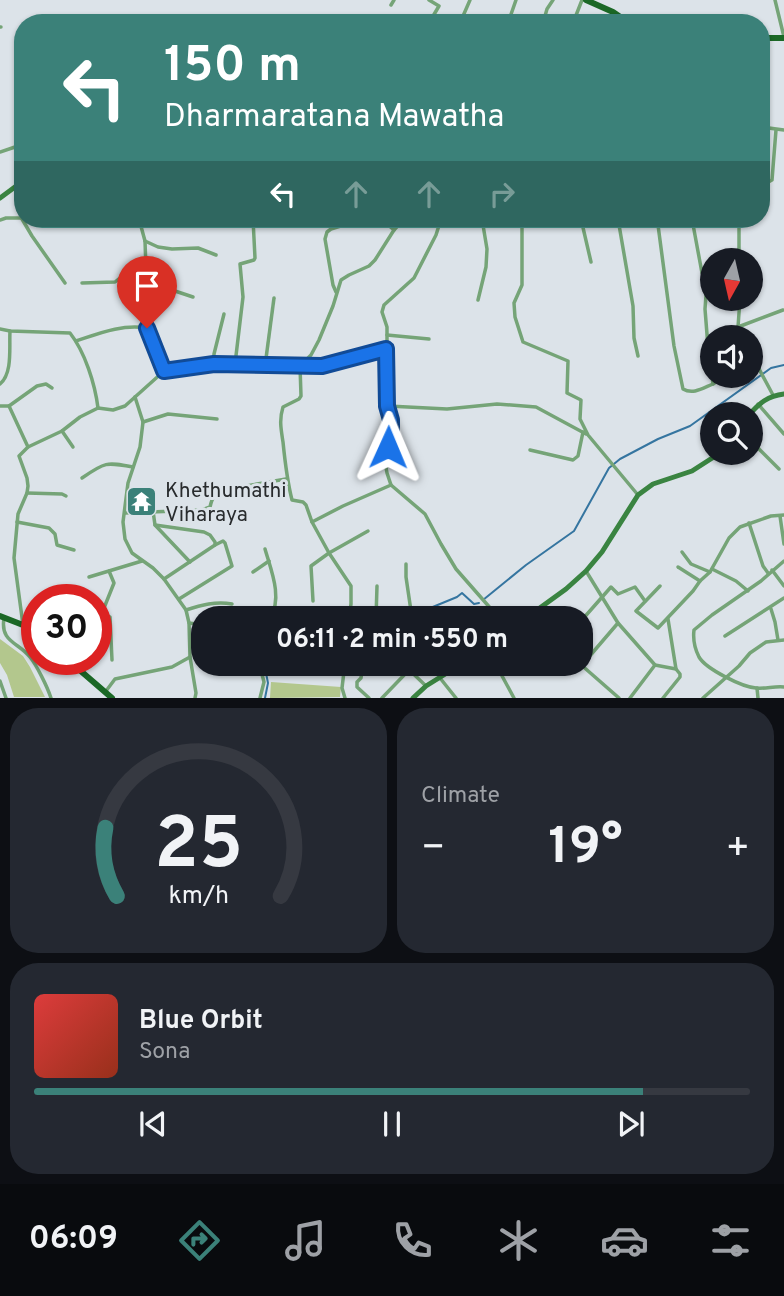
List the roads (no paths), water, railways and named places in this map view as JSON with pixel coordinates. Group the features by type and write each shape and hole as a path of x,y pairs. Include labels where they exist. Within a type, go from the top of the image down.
{"main road":[{"path":"584,0 595,2 614,14"},
{"path":"762,402 784,394"},
{"path":"543,606 586,571 602,552 638,495 653,484 692,471 701,465"},
{"path":"1,617 21,624"},
{"path":"86,675 112,698"},
{"path":"413,698 439,677"}],"street":[{"path":"391,5 394,0"},
{"path":"429,0 439,6 434,14"},
{"path":"775,0 784,37"},
{"path":"770,129 784,130"},
{"path":"770,181 776,130"},
{"path":"28,228 65,283"},
{"path":"141,228 146,269 142,312 164,371"},
{"path":"235,364 243,297 240,264 254,261 253,228"},
{"path":"334,228 327,232 325,239 336,292"},
{"path":"351,606 351,586 329,553 306,505 292,500 286,478 280,415 284,407 301,396 300,366 311,355 319,340 334,306 341,280 369,266 375,260 394,230 391,228"},
{"path":"438,228 414,278 384,305 382,312 387,327 387,406 391,420 387,473 391,485 425,514 456,569 488,606"},
{"path":"478,300 486,267 487,249 484,228"},
{"path":"522,228 522,285 514,303 515,317 523,342 568,361 567,393 581,400 580,419 588,435 638,495"},
{"path":"584,228 592,262"},
{"path":"620,228 633,306 634,338 638,356"},
{"path":"658,228 674,346 683,389 688,392 703,388"},
{"path":"694,228 700,262"},
{"path":"739,228 739,248"},
{"path":"145,241 172,249 198,248 216,255"},
{"path":"82,283 115,282 126,273 146,269"},
{"path":"146,290 175,291 193,297"},
{"path":"265,366 274,298"},
{"path":"743,325 783,310"},
{"path":"214,364 224,314"},
{"path":"76,341 117,328 147,328"},
{"path":"0,329 70,333 96,389 99,408"},
{"path":"0,384 7,373 10,331"},
{"path":"387,335 429,339"},
{"path":"21,610 14,558 18,514 27,493 27,478 19,456 27,447 62,431 80,417 99,408 113,410 125,406 164,371 214,364 322,366 386,349"},
{"path":"763,377 773,396"},
{"path":"0,406 9,407 37,386 46,384 52,388"},
{"path":"135,397 142,422 140,447 128,483 123,522 125,538 132,553 164,579 186,610 195,698"},
{"path":"387,406 447,409 498,404 536,407 588,435"},
{"path":"9,407 27,447"},
{"path":"763,410 784,434"},
{"path":"142,422 168,414 217,419"},
{"path":"62,431 73,447"},
{"path":"530,450 573,460 578,456 583,432"},
{"path":"763,453 779,469"},
{"path":"82,478 101,464 133,467"},
{"path":"124,513 202,510 210,507 215,493 286,478"},
{"path":"312,522 391,485"},
{"path":"27,493 66,496"},
{"path":"153,511 155,525 190,562"},
{"path":"660,586 636,611 659,628 711,570 729,538 740,527 782,515 784,544"},
{"path":"17,522 49,528 55,534 57,545 74,550"},
{"path":"749,523 763,566 784,586"},
{"path":"155,525 204,532 210,535 215,545"},
{"path":"313,601 311,566 369,531"},
{"path":"164,579 215,545 223,541 225,543 232,566 179,598"},
{"path":"265,549 276,590 273,606"},
{"path":"682,552 691,564 736,581 748,591"},
{"path":"89,577 142,561"},
{"path":"253,572 269,561"},
{"path":"784,561 694,630 693,637 700,659 725,677 740,685 757,688 784,687"},
{"path":"406,564 410,606"},
{"path":"678,567 700,581"},
{"path":"110,571 114,583 112,588"},
{"path":"586,571 618,623 655,664 676,668"},
{"path":"376,606 377,586"},
{"path":"593,608 611,586 618,594 635,587 645,602"},
{"path":"725,636 784,598"},
{"path":"186,610 220,602 232,604"},
{"path":"703,698 766,642 781,640 771,608"},
{"path":"1,617 4,634 29,655 51,698"},
{"path":"663,698 680,677 676,668 668,618"},
{"path":"593,650 618,623"},
{"path":"106,691 115,678 172,667 190,657"},
{"path":"630,698 655,664"},
{"path":"593,675 619,698"},
{"path":"260,698 264,682 262,676"},
{"path":"343,676 342,688 345,698"},
{"path":"361,676 356,687 369,698"},
{"path":"382,698 403,676"},
{"path":"415,676 426,686"},
{"path":"502,676 514,698"},
{"path":"439,677 456,698"},
{"path":"0,681 6,698"},
{"path":"757,688 758,698"}],"waterway":[{"path":"483,600 574,531 609,468 620,459 690,426 771,368 784,365"},
{"path":"435,606 462,593 474,604 479,603"},
{"path":"265,698 267,676"}],"place":[{"name":"Khethumathi Viharaya","path":"142,502"}]}
